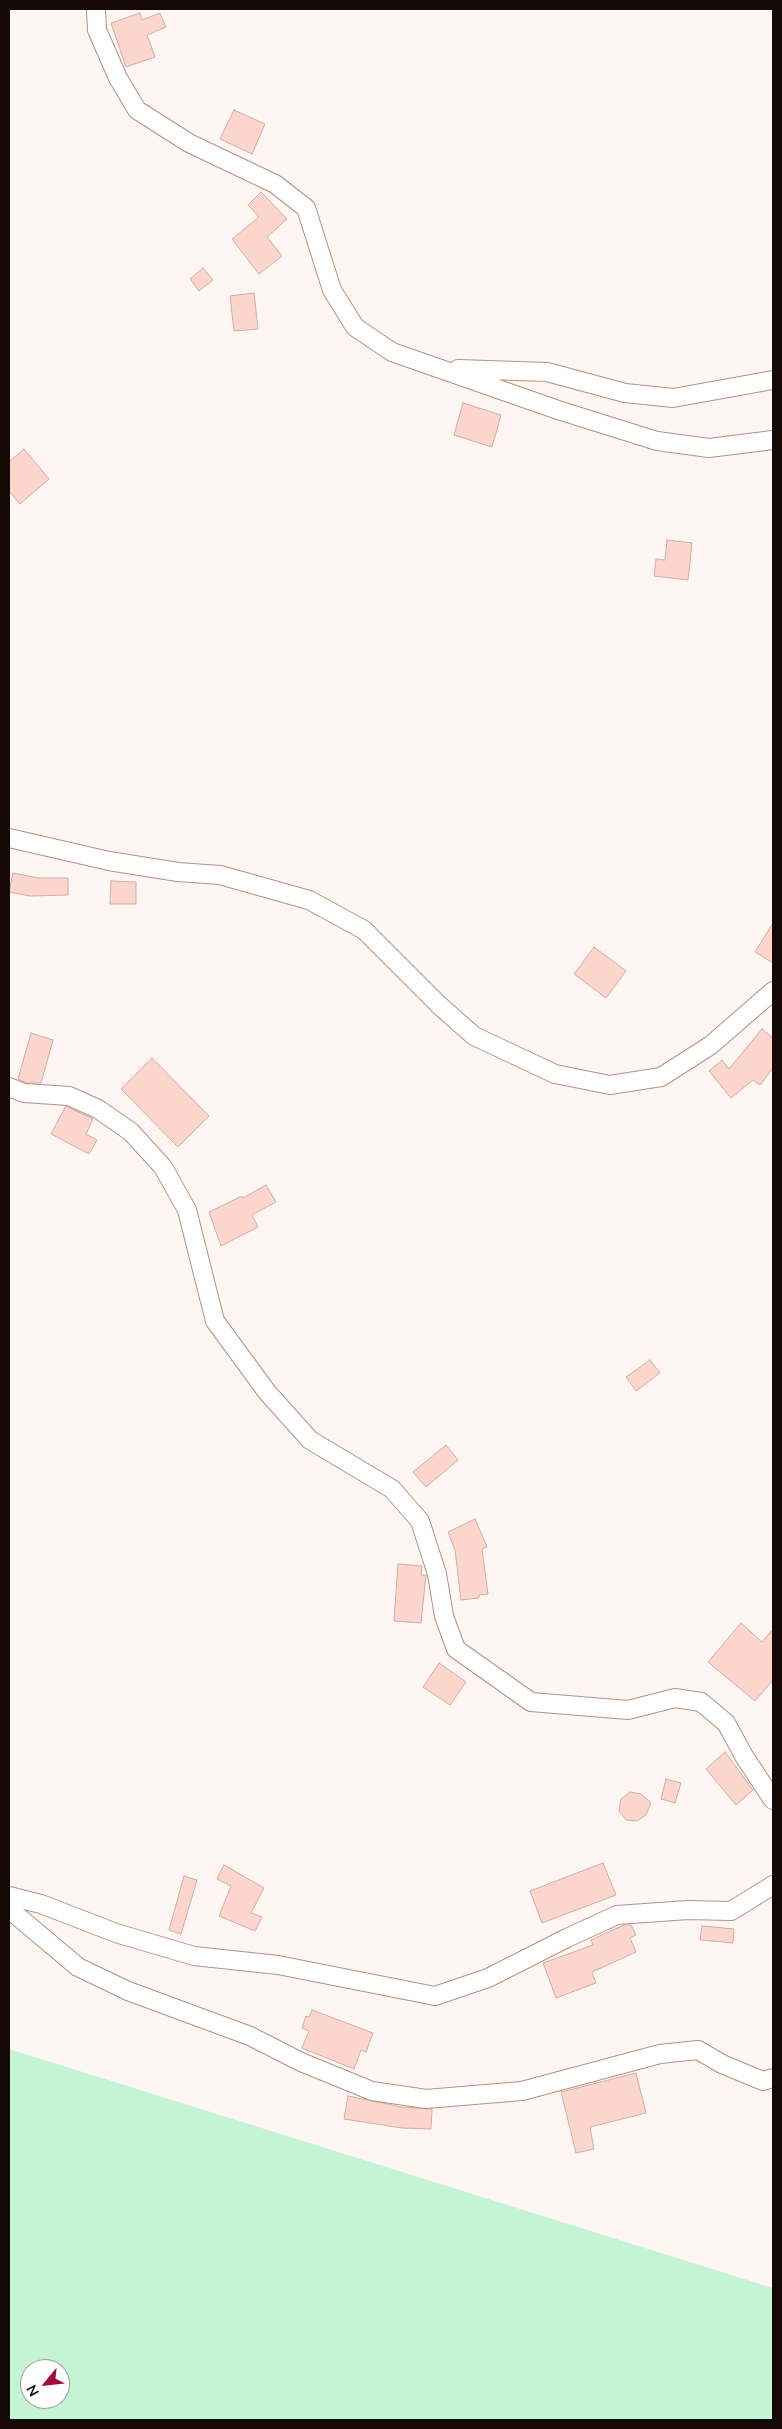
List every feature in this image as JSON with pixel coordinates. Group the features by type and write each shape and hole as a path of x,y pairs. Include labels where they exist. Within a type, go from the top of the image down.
{"street":[{"path":"96,9 97,30 118,78 137,110 189,143 274,184 306,208 332,290 355,327 392,352 549,407 657,440 709,448 773,440"},
{"path":"438,367 547,372 625,393 673,398 773,380"},
{"path":"9,838 109,861 178,872 220,875 309,900 364,930 439,1005 474,1036 554,1074 610,1085 661,1077 712,1045 773,991"},
{"path":"9,1087 24,1093 69,1096 98,1109 131,1132 163,1167 187,1210 200,1269 215,1321 232,1345 267,1392 310,1440 392,1489 420,1521 437,1574 444,1616 456,1649 530,1702 628,1710 675,1698 701,1702 726,1723 744,1756 773,1800"},
{"path":"9,1896 41,1904 116,1933 194,1956 278,1965 435,1996 488,1978 617,1915 688,1910 731,1911 773,1885"},
{"path":"9,1909 78,1966 128,1991 250,2036 301,2062 372,2091 426,2099 522,2091 660,2054 698,2050 722,2064 763,2081 773,2078"}],"green space":[{"path":"9,2049 773,2288 773,2420 9,2420"}],"building":[{"path":"140,13 142,20 160,13 166,27 147,35 155,57 126,67 111,23"},
{"path":"234,110 265,124 252,154 220,139"},
{"path":"261,192 287,219 267,237 282,256 259,274 232,239 259,217 248,205"},
{"path":"203,268 213,280 199,291 190,279"},
{"path":"254,293 258,329 234,331 230,296"},
{"path":"463,403 501,415 492,447 454,435"},
{"path":"24,449 49,479 20,504 9,491 9,462"},
{"path":"667,540 692,543 688,580 654,576 656,559 665,560"},
{"path":"13,873 39,878 68,878 68,895 30,896 9,892"},
{"path":"111,881 136,882 136,904 110,904"},
{"path":"773,923 773,963 755,952"},
{"path":"594,947 626,971 606,998 574,974"},
{"path":"762,1029 773,1038 773,1068 760,1085 753,1080 731,1098 709,1071 722,1060 729,1069"},
{"path":"31,1033 53,1040 41,1083 26,1083 18,1079"},
{"path":"152,1058 209,1116 178,1147 121,1089"},
{"path":"66,1106 93,1119 86,1134 97,1140 89,1154 51,1134"},
{"path":"266,1185 276,1202 252,1215 258,1227 221,1246 209,1212 242,1196 243,1198"},
{"path":"650,1360 660,1373 636,1391 626,1377"},
{"path":"446,1445 458,1460 426,1487 413,1472"},
{"path":"475,1519 487,1547 482,1549 488,1594 479,1595 479,1598 461,1600 455,1550 448,1532"},
{"path":"398,1564 422,1566 421,1575 426,1575 421,1623 394,1621"},
{"path":"741,1623 762,1642 773,1629 773,1680 755,1701 708,1662"},
{"path":"439,1663 466,1682 450,1705 423,1687"},
{"path":"725,1752 753,1790 736,1805 706,1769"},
{"path":"666,1779 681,1783 675,1803 661,1799"},
{"path":"630,1792 641,1794 651,1803 646,1815 637,1821 626,1820 619,1811 621,1799"},
{"path":"603,1863 616,1895 542,1923 530,1891"},
{"path":"224,1865 264,1888 251,1913 262,1917 255,1931 219,1916 231,1886 217,1879"},
{"path":"184,1876 197,1880 181,1934 169,1930"},
{"path":"624,1925 631,1925 636,1935 630,1938 636,1952 592,1972 596,1983 556,1998 543,1963 593,1945 591,1940"},
{"path":"702,1926 734,1929 733,1943 700,1940"},
{"path":"312,2010 373,2033 366,2052 361,2050 354,2069 302,2048 309,2031 302,2028 306,2016 309,2017"},
{"path":"636,2073 646,2113 590,2127 594,2149 576,2153 561,2092"},
{"path":"348,2096 402,2107 432,2109 431,2129 402,2128 344,2119"}]}
